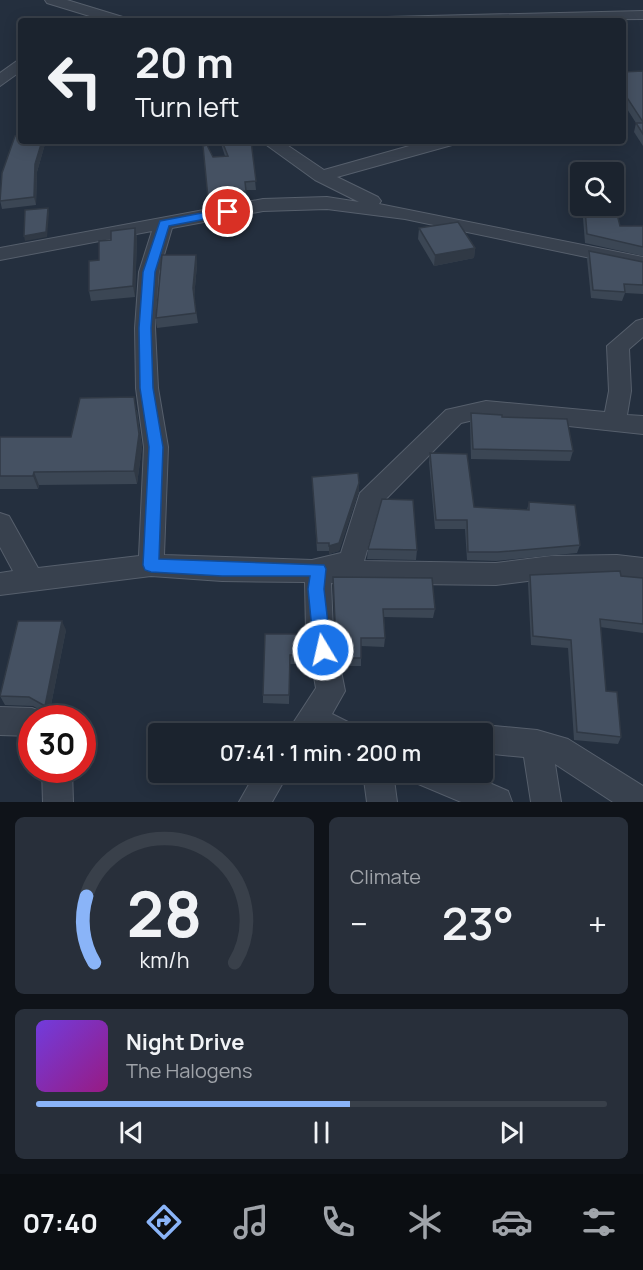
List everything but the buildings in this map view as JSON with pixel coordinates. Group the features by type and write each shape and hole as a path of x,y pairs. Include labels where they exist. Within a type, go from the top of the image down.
{"street":[{"path":"54,18 61,1 112,18"},
{"path":"515,18 643,15"},
{"path":"0,81 18,66"},
{"path":"274,144 321,176 354,194 405,213"},
{"path":"321,176 435,144"},
{"path":"0,254 262,205 298,203 361,206 405,213 643,263"},
{"path":"151,565 156,447 147,388 145,328 149,272 164,223"},
{"path":"615,421 620,390 618,345 643,326"},
{"path":"319,569 351,561 369,500 454,416 486,410 545,413 643,425"},
{"path":"0,523 32,581"},
{"path":"0,585 151,565 222,570 319,569 496,574 551,567 617,566 643,569"},
{"path":"308,723 331,691 318,630 316,589 319,569"},
{"path":"0,722 18,722"},
{"path":"493,740 537,744 568,754 640,802"},
{"path":"537,744 546,802"},
{"path":"57,783 58,802"},
{"path":"254,802 267,783"},
{"path":"379,783 382,802"},
{"path":"453,783 498,802"}],"route":[{"path":"228,212 164,223 159,248 149,272 145,328 147,388 156,447 151,565 222,570 319,569 316,589 318,630 323,650"}]}
